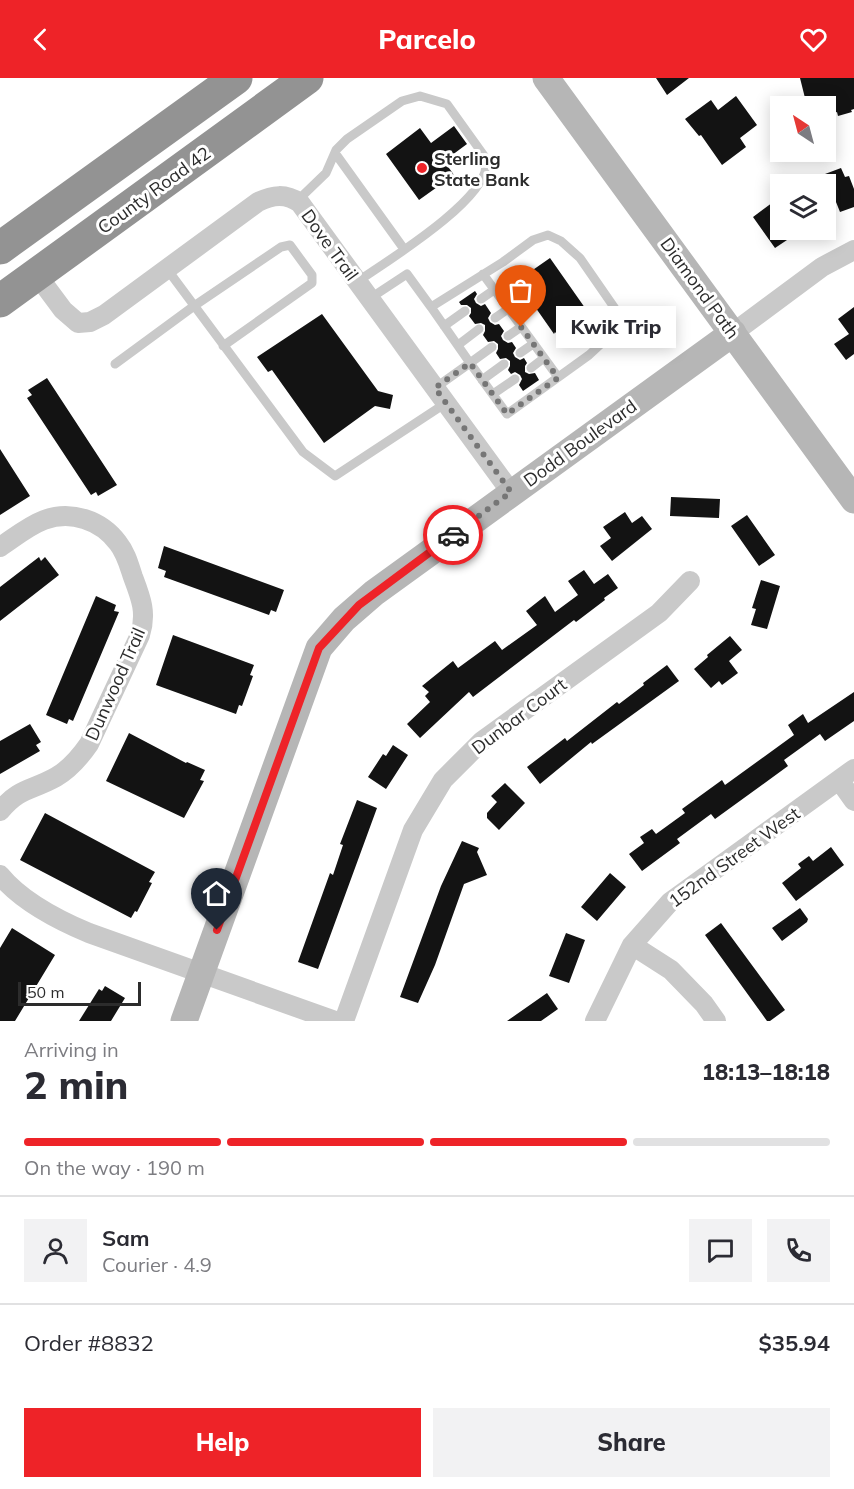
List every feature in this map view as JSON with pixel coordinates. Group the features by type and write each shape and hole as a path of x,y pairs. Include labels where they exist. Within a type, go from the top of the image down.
{"highway":[{"path":"0,248 236,78"},
{"name":"County Road 42","path":"0,301 307,78"}],"street":[{"name":"Diamond Path","path":"546,78 854,500"},
{"name":"Dove Trail","path":"36,275 63,310 78,323 90,322 104,315 258,202 271,196 281,195 297,201 511,492"},
{"path":"733,333 822,267 854,250"},
{"name":"Dodd Boulevard","path":"184,1021 319,648 344,619 366,599 733,333"},
{"name":"Dunwood Trail","path":"0,547 44,520 75,517 95,522 108,531 122,549 145,610 140,635 89,744 81,756 57,777 19,792 0,811"},
{"name":"Dunbar Court","path":"344,1021 413,830 443,780 482,741 659,613 690,581"},
{"path":"846,774 854,801"},
{"name":"152nd Street West","path":"595,1021 632,945 670,902 846,774"},
{"path":"0,875 15,890 63,922 335,1021"},
{"path":"632,945 671,970 704,1004 716,1021"}],"lane":[{"path":"297,201 326,174 335,153 347,139 402,101 420,96 447,104 485,157 486,167 480,182 451,216 357,282"},
{"path":"335,153 405,249"},
{"path":"369,299 407,274 507,414 589,355 618,328 616,310 580,258 561,241 548,235 533,240 431,307"},
{"path":"115,364 194,306 281,247 290,245 312,275 312,284 223,346"},
{"path":"167,268 303,452 335,476 440,396 470,363 492,347"},
{"path":"483,274 558,378"},
{"path":"481,299 494,290"},
{"path":"495,318 508,309"},
{"path":"444,326 465,311"},
{"path":"508,336 521,327"},
{"path":"458,345 479,329"},
{"path":"520,353 533,344"},
{"path":"531,368 544,358"},
{"path":"482,380 504,364"},
{"path":"492,394 515,379"}],"building":[{"path":"656,78 689,78 667,95"},
{"path":"800,78 854,78 854,109 851,110 852,112 838,116 836,96 804,96"},
{"path":"736,96 757,125 740,138 746,147 722,165 701,135 699,136 685,119 711,100 718,110"},
{"name":"Sterling State Bank","path":"454,126 467,144 444,161 454,175 419,200 386,154 420,128 431,143"},
{"path":"841,168 845,177 849,176 854,189 854,207 840,212 836,202 836,174 825,174"},
{"path":"770,204 770,240 787,240 775,248 753,217"},
{"path":"550,258 590,315 559,337 555,332 554,334 517,281"},
{"path":"475,291 476,303 481,306 485,304 491,313 488,318 490,322 495,325 499,324 504,331 501,336 503,340 508,343 512,342 516,348 513,353 515,357 520,360 524,358 527,363 525,372 535,373 539,380 523,391 519,385 522,379 520,375 515,372 511,374 508,370 510,361 506,358 500,359 496,353 498,344 494,341 488,342 483,335 485,325 475,324 469,316 471,308 459,302"},
{"path":"854,307 854,354 846,360 834,344 849,334 838,319"},
{"path":"322,314 378,391 393,395 390,409 375,406 324,443 272,370 268,372 257,357"},
{"path":"47,378 117,485 98,496 96,492 91,495 27,398 32,395 28,390"},
{"path":"0,449 30,496 0,515"},
{"path":"671,497 720,499 719,518 670,516"},
{"path":"625,512 632,523 642,516 652,529 612,561 600,546 611,538 603,527"},
{"path":"747,515 775,555 759,566 731,526"},
{"path":"164,546 284,590 276,612 271,610 269,615 164,577 166,571 158,568"},
{"path":"39,557 41,561 45,557 59,575 0,621 0,587"},
{"path":"584,570 594,584 608,574 618,588 576,622 574,620 473,697 469,692 420,738 407,724 430,702 425,696 429,692 422,686 453,661 458,668 495,641 502,650 537,625 526,611 545,596 555,612 578,595 568,581"},
{"path":"761,580 780,586 767,629 751,625 756,609 752,608"},
{"path":"96,596 116,605 114,611 119,612 73,721 69,719 67,724 46,715"},
{"path":"173,635 254,665 250,675 253,676 242,706 239,705 236,714 156,685"},
{"path":"730,636 742,650 729,661 738,673 722,685 719,681 711,688 694,669"},
{"path":"667,665 679,681 592,744 591,742 540,784 527,767 565,738 567,741 617,702 619,704"},
{"path":"854,692 854,721 825,741 820,734 784,760 788,766 715,819 711,814 677,839 680,843 642,871 629,854 644,843 640,837 652,829 656,834 685,813 682,809 722,780 725,785 794,735 788,725 803,714 808,723"},
{"path":"30,724 41,742 36,745 40,751 0,774 0,741"},
{"path":"129,733 186,763 205,770 200,780 204,781 184,818 106,781"},
{"path":"393,745 408,755 386,789 368,777 383,754 386,756"},
{"path":"505,783 525,803 499,830 487,818 487,813 497,802 491,796"},
{"path":"357,800 377,808 318,969 298,962 330,873 333,875 343,845 340,844"},
{"path":"45,813 155,872 137,912 135,911 131,918 20,860"},
{"path":"462,841 479,848 477,852 487,875 464,884 435,965 418,1003 400,997 441,886"},
{"path":"831,847 844,865 796,901 782,883 801,868 798,864 809,856 813,861"},
{"path":"610,873 626,887 597,921 581,907"},
{"path":"800,908 808,919 807,922 782,941 772,928"},
{"path":"721,923 785,1010 770,1021 767,1021 705,935"},
{"path":"12,928 55,955 15,1021 0,1021 0,948"},
{"path":"566,933 585,940 569,983 549,976"},
{"path":"105,986 125,998 111,1021 79,1021 99,989 102,991"},
{"path":"547,993 558,1009 541,1021 507,1021"}],"way so far":[{"path":"453,535 511,492 435,388 470,363 507,414 558,378 521,327"}],"place":[{"name":"Sterling State Bank","path":"422,168"},
{"name":"Kwik Trip","path":"521,327"}],"route":[{"path":"217,930 319,648 359,605 453,535"}]}
